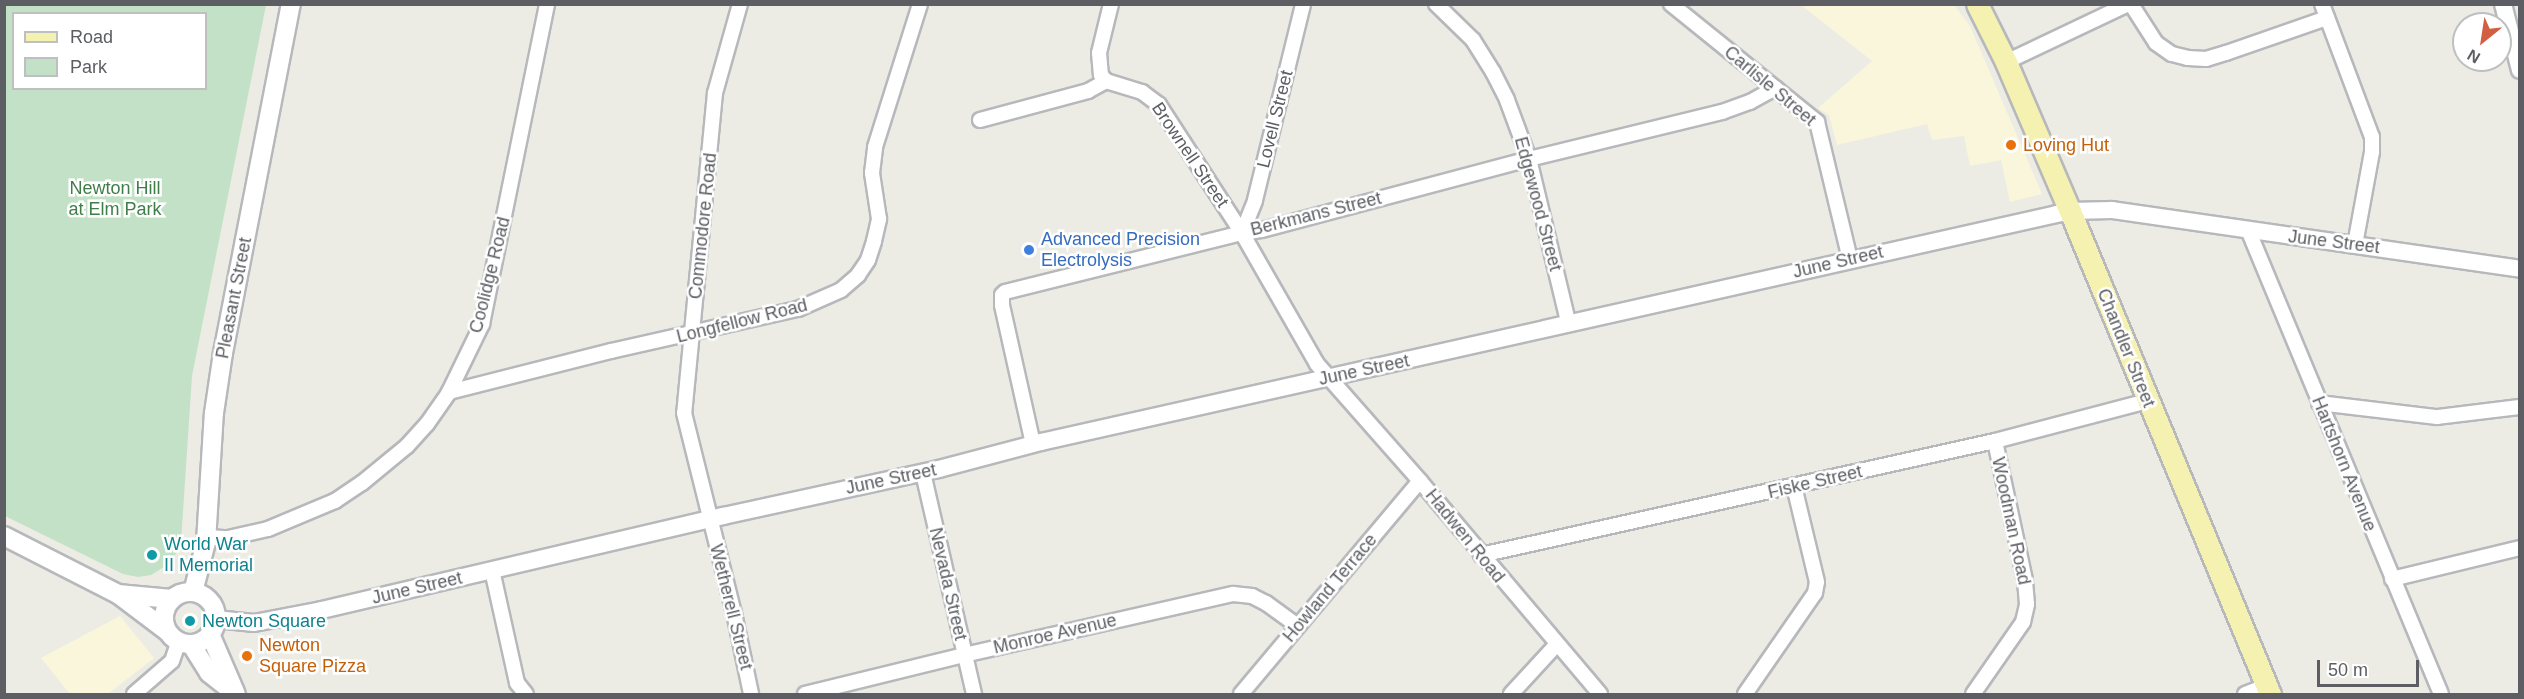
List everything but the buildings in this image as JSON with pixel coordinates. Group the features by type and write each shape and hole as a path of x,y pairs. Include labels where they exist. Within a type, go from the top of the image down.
{"main road":[{"name":"Pleasant Street","path":"193,592 206,537 214,413 223,353 291,4"},
{"name":"Chandler Street","path":"1977,4 2006,62 2070,211 2268,690"},
{"path":"4,536 118,594 179,639 198,643 213,627"},
{"path":"185,592 193,592 200,594 212,604 213,627 236,694 209,673 164,620 166,609 172,599 185,592"},
{"path":"118,594 172,599"}],"street":[{"name":"Coolidge Road","path":"206,537 228,538 268,529 335,501 370,477 406,446 427,424 449,392 482,324 547,4"},
{"name":"Commodore Road","path":"709,520 684,413 715,93 740,4"},
{"name":"Longfellow Road","path":"449,392 800,309 841,291 858,275 868,260 879,219 872,173 874,147 920,4"},
{"path":"980,120 1088,91 1106,81 1098,65 1111,4"},
{"name":"Lovell Street","path":"1242,233 1255,200 1303,4"},
{"name":"Edgewood Street","path":"1436,4 1473,40 1493,72 1529,159 1568,322"},
{"name":"Carlisle Street","path":"1671,4 1817,122 1850,259"},
{"path":"2006,62 2129,4 2156,44 2172,54 2188,58 2206,59 2327,18"},
{"path":"2322,4 2372,137 2372,152 2355,245"},
{"path":"2503,4 2520,70"},
{"name":"Brownell Street","path":"1106,81 1142,92 1159,105 1242,233 1317,364 1330,377"},
{"name":"Berkmans Street","path":"1033,444 1002,295 1010,291 1242,233 1263,230 1529,159 1722,112 1750,102 1775,88"},
{"name":"June Street","path":"213,627 254,623 321,610 923,473 1033,444 2070,211 2112,210 2249,232 2520,269"},
{"name":"Hartshorn Avenue","path":"2249,232 2441,694"},
{"name":"Hadwen Road","path":"1330,377 1600,694"},
{"name":"Fiske Street","path":"1481,555 1995,441 2148,401"},
{"path":"2319,403 2402,415 2437,417 2520,407"},
{"name":"Woodman Road","path":"1973,694 2023,622 2027,604 2025,580 1995,441"},
{"name":"Nevada Street","path":"923,473 974,694"},
{"name":"Howland Terrace","path":"1241,694 1420,481"},
{"path":"1745,694 1815,593 1817,582 1794,486"},
{"name":"Wetherell Street","path":"709,520 734,612 751,694"},
{"path":"2392,579 2520,548"},
{"path":"492,570 517,682 526,694"},
{"name":"Monroe Avenue","path":"805,694 964,655 1233,594 1252,596 1298,626"},
{"path":"134,694 172,661 179,639"},
{"path":"1511,694 1556,645"},
{"path":"2245,694 2268,690"}],"shaded area":[{"path":"1801,5 1954,5 1970,26 2042,194 2010,202 2001,160 1970,166 1964,136 1932,140 1927,124 1837,145 1829,115 1818,108 1872,61"},
{"path":"120,616 154,658 108,694 70,694 41,658"}],"green space":[{"name":"Newton Hill at Elm Park","path":"5,4 266,5 192,376 181,542 172,562 151,575 138,577 123,574 5,516"}],"place":[{"name":"Loving Hut","path":"2011,145"},
{"name":"Advanced Precision Electrolysis","path":"1029,250"},
{"name":"World War II Memorial","path":"152,555"},
{"name":"Newton Square","path":"190,621"},
{"name":"Newton Square Pizza","path":"247,656"}]}
